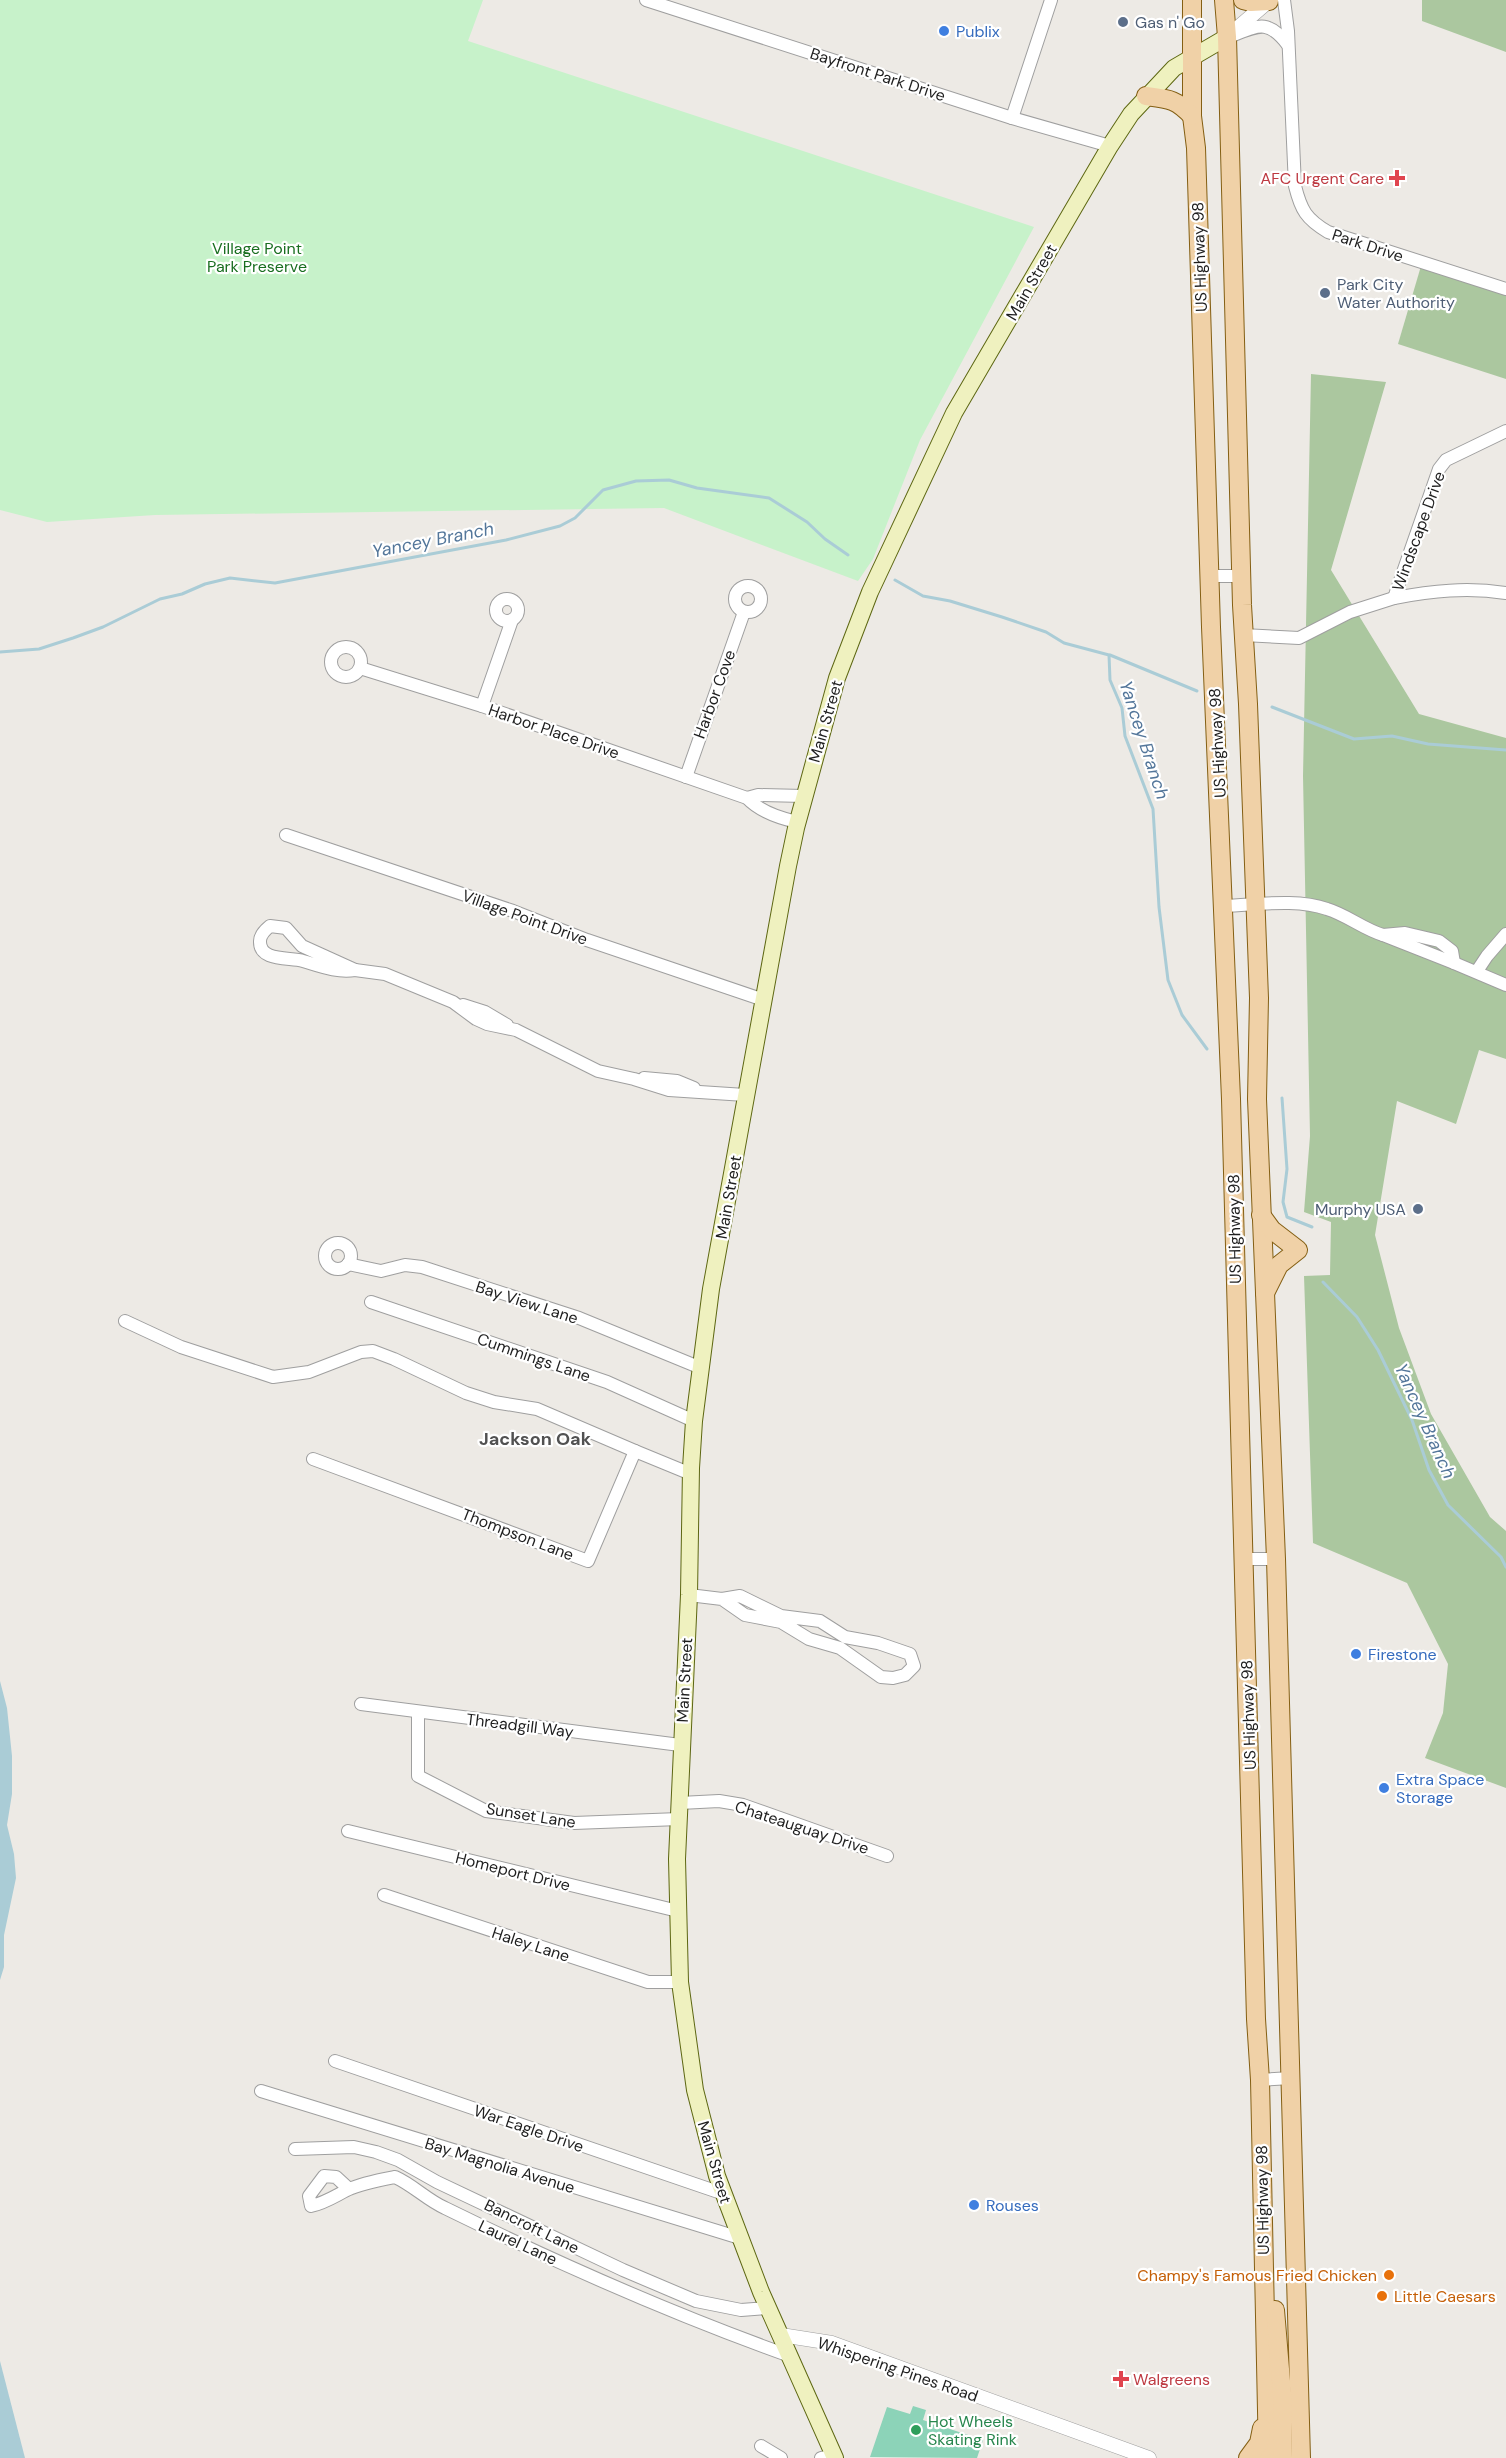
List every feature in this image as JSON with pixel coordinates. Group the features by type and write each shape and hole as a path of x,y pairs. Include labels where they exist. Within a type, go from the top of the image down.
{"main road":[{"name":"US Highway 98","path":"1192,0 1194,55 1192,116 1196,148 1224,906 1256,2019 1260,2080 1268,2458"},
{"name":"US Highway 98","path":"1224,0 1227,37 1243,635 1248,704 1258,998 1257,1075 1276,1559 1301,2458"},
{"path":"1243,0 1251,2 1269,0"},
{"name":"Main Street","path":"830,2457 724,2194 695,2090 680,1982 677,1859 680,1745 689,1595 691,1474 694,1421 711,1289 798,822 845,656 891,548 954,413 1110,146 1146,96 1174,68 1227,37"},
{"path":"1146,96 1171,99 1180,103 1192,116"},
{"path":"1262,1215 1272,1230 1298,1250 1279,1265 1265,1294"},
{"path":"1263,2240 1274,2292 1282,2392 1283,2458"},
{"path":"1248,2458 1259,2443 1266,2405"},
{"path":"1300,2423 1312,2458"}],"street":[{"name":"Bayfront Park Drive","path":"646,0 1012,118 1110,146"},
{"path":"1012,118 1051,0"},
{"path":"1227,37 1269,0"},
{"name":"Park Drive","path":"1284,0 1295,186 1298,200 1308,219 1328,232 1506,289"},
{"path":"1227,37 1257,25 1267,26 1278,33 1288,45"},
{"name":"Windscape Drive","path":"1394,598 1439,469 1446,460 1506,431"},
{"path":"1211,576 1241,576"},
{"name":"Windscape Drive","path":"1243,635 1299,638 1350,612 1394,598 1431,591 1455,589 1506,593"},
{"name":"Harbor Cove","path":"686,777 744,612"},
{"path":"482,706 512,620"},
{"name":"Harbor Place Drive","path":"360,668 482,706 747,798 755,807 783,819 798,822"},
{"name":"Harbor Place Drive","path":"747,798 758,795 804,796"},
{"name":"Village Point Drive","path":"286,835 513,911 587,940 764,1000"},
{"path":"1224,906 1280,901 1327,909 1365,929 1506,985"},
{"path":"355,970 302,946 286,928 270,926 261,936 261,949 271,956 304,961 325,969 385,974 453,1002 486,1024 516,1030 598,1071 634,1079 655,1078 677,1081 708,1094 746,1095"},
{"path":"1477,972 1506,934"},
{"name":"Bay View Lane","path":"348,1264 381,1271 405,1265 422,1267 579,1318 701,1368"},
{"name":"Cummings Lane","path":"371,1302 607,1382 694,1421"},
{"path":"125,1321 181,1347 273,1377 309,1372 361,1352 373,1351 466,1393 494,1402 537,1409 691,1474"},
{"name":"Thompson Lane","path":"313,1459 588,1561 635,1451"},
{"path":"1244,1559 1276,1559"},
{"path":"689,1595 722,1599 740,1596 781,1619 810,1639 843,1642 878,1643 910,1654 914,1666 904,1675 893,1678 881,1677 843,1642 820,1621 781,1619"},
{"name":"Threadgill Way","path":"361,1704 680,1745"},
{"name":"Sunset Lane","path":"418,1712 418,1776 486,1811 574,1823 680,1811"},
{"name":"Chateauguay Drive","path":"680,1811 719,1801 743,1805 887,1856"},
{"name":"Homeport Drive","path":"348,1831 678,1911"},
{"name":"Haley Lane","path":"384,1895 648,1982 680,1982"},
{"name":"War Eagle Drive","path":"335,2061 724,2194"},
{"path":"1260,2080 1291,2078"},
{"name":"Bay Magnolia Avenue","path":"261,2091 740,2238"},
{"name":"Bancroft Lane","path":"295,2149 354,2147 376,2152 398,2160 437,2182 623,2270 696,2301 741,2310 769,2308"},
{"name":"Laurel Lane","path":"349,2189 395,2177 442,2207 591,2276 729,2335 790,2356"},
{"name":"Whispering Pines Road","path":"781,2335 832,2343 1149,2458"},
{"path":"761,2446 781,2458"}],"green space":[{"name":"Village Point Park Preserve","path":"0,0 483,0 468,41 1034,227 920,440 873,559 858,581 664,508 155,515 47,522 0,510"},
{"path":"1422,0 1506,0 1506,52 1422,21"},
{"path":"1421,266 1506,294 1506,379 1398,344"},
{"path":"1311,374 1386,382 1331,570 1419,714 1506,738 1506,1059 1479,1050 1456,1124 1397,1101 1375,1235 1399,1328 1431,1414 1490,1517 1506,1531 1506,1788 1425,1758 1443,1713 1448,1664 1407,1583 1313,1543 1304,1276 1330,1275 1331,1222 1304,1212 1310,1136 1303,776"},
{"name":"Hot Wheels Skating Rink","path":"913,2406 926,2410 923,2420 983,2440 977,2458 870,2457 887,2407 910,2414"}],"water":[{"path":"0,1681 7,1708 12,1756 12,1794 7,1825 14,1854 16,1878 4,1935 4,1967 0,1980"},
{"path":"0,2361 25,2458 0,2458"}],"waterway":[{"name":"Yancey Branch","path":"0,652 39,649 103,627 160,599 230,578 275,583 506,540 560,526 575,518 603,490 636,481 669,480 697,488 769,498 807,522 825,539 848,555"},
{"name":"Yancey Branch","path":"895,580 923,596 950,601 1002,617 1046,632 1064,643 1109,655 1110,680 1122,708 1125,736 1153,809 1159,907 1168,980 1182,1015 1207,1049"},
{"path":"1110,655 1197,691"},
{"path":"1272,707 1354,739 1392,736 1428,744 1506,750"},
{"name":"Yancey Branch","path":"1282,1098 1287,1169 1283,1202 1287,1217 1312,1227"},
{"name":"Yancey Branch","path":"1323,1282 1357,1317 1378,1350 1412,1420 1429,1470 1448,1505 1501,1557 1506,1567"}],"place":[{"name":"Gas n' Go","path":"1123,22"},
{"name":"Publix","path":"944,31"},
{"name":"AFC Urgent Care","path":"1397,178"},
{"name":"Park City Water Authority","path":"1325,293"},
{"name":"Murphy USA","path":"1418,1209"},
{"name":"Firestone","path":"1356,1654"},
{"name":"Extra Space Storage","path":"1384,1788"},
{"name":"Rouses","path":"974,2205"},
{"name":"Champy's Famous Fried Chicken","path":"1389,2275"},
{"name":"Little Caesars","path":"1382,2296"},
{"name":"Walgreens","path":"1121,2379"},
{"name":"Hot Wheels Skating Rink","path":"916,2430"}],"district":[{"name":"Jackson Oak","path":"535,1439"}]}
